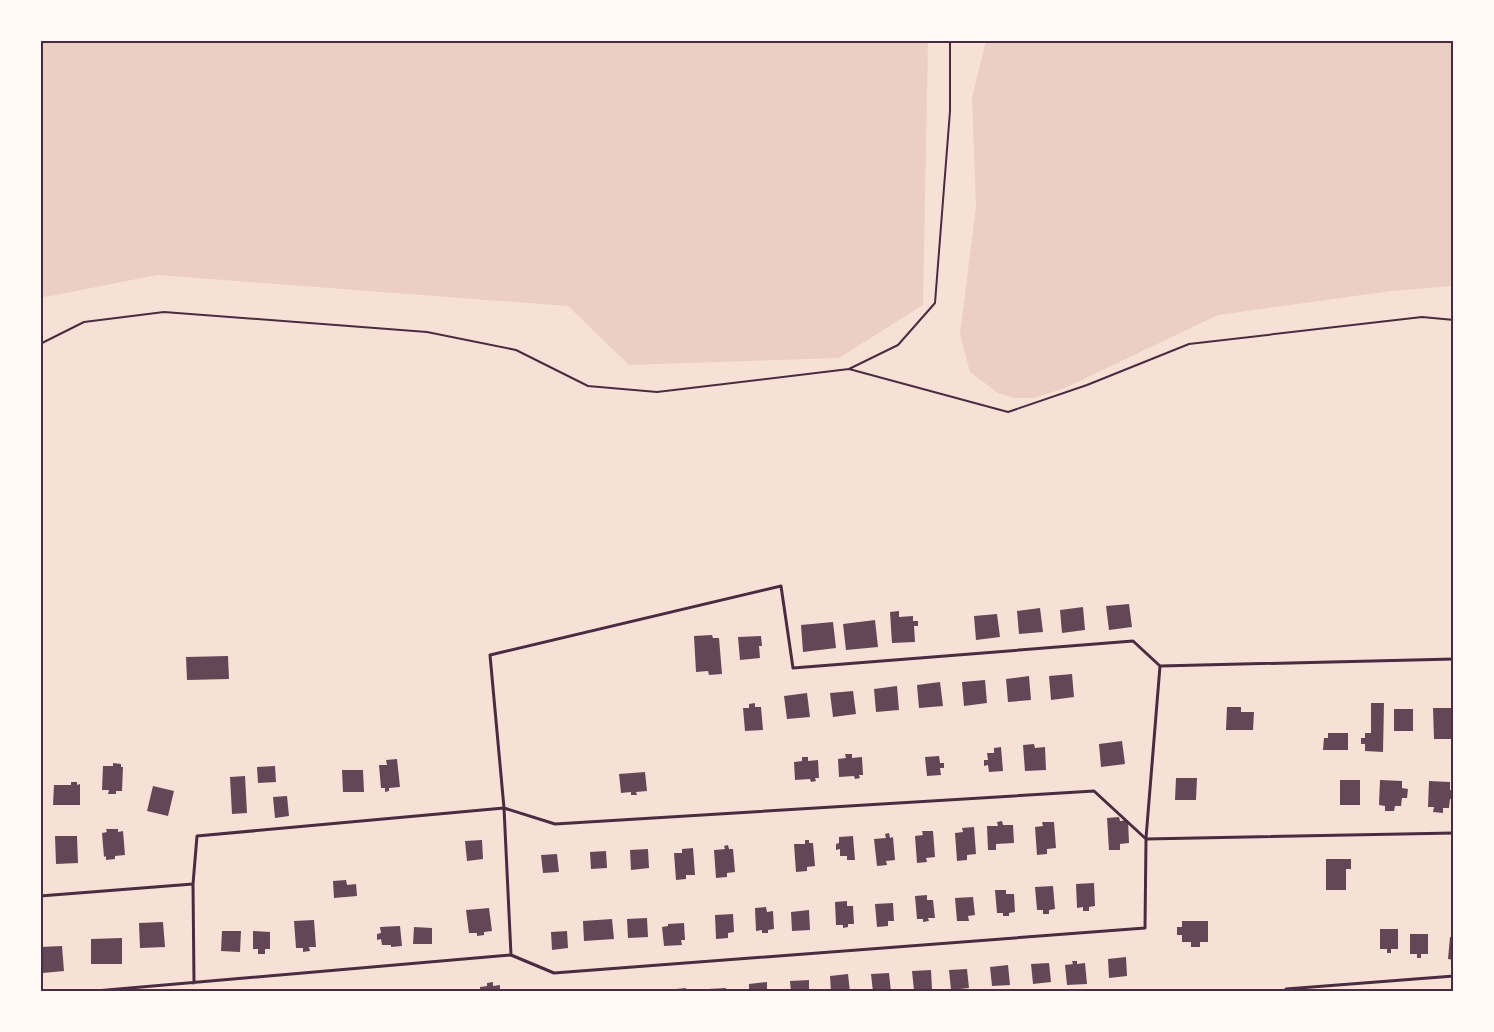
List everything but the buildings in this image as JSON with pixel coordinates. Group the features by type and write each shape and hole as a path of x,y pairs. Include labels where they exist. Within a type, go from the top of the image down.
{"lane":[{"path":"511,955 504,808 490,655 781,586 793,668 1133,641 1160,666 1454,659"},
{"path":"84,992 511,955 554,973 1145,928 1146,839 1160,666"},
{"path":"194,983 193,884 197,836 504,808 555,824 1094,790 1146,839 1454,833"},
{"path":"40,896 193,884"},
{"path":"1286,989 1454,976"}],"path":[{"path":"40,344 84,322 164,312 427,332 516,350 588,386 657,392 849,369 898,345 935,303 950,111 950,40"},
{"path":"849,369 1008,411 1087,386 1189,344 1422,317 1454,320"}],"shaded area":[{"path":"41,40 928,41 923,305 839,358 629,365 568,306 157,275 41,297"},
{"path":"988,41 1453,41 1453,286 1391,291 1218,315 1065,388 1034,398 1014,398 998,393 970,372 960,334 976,206 972,98 985,44"}]}
